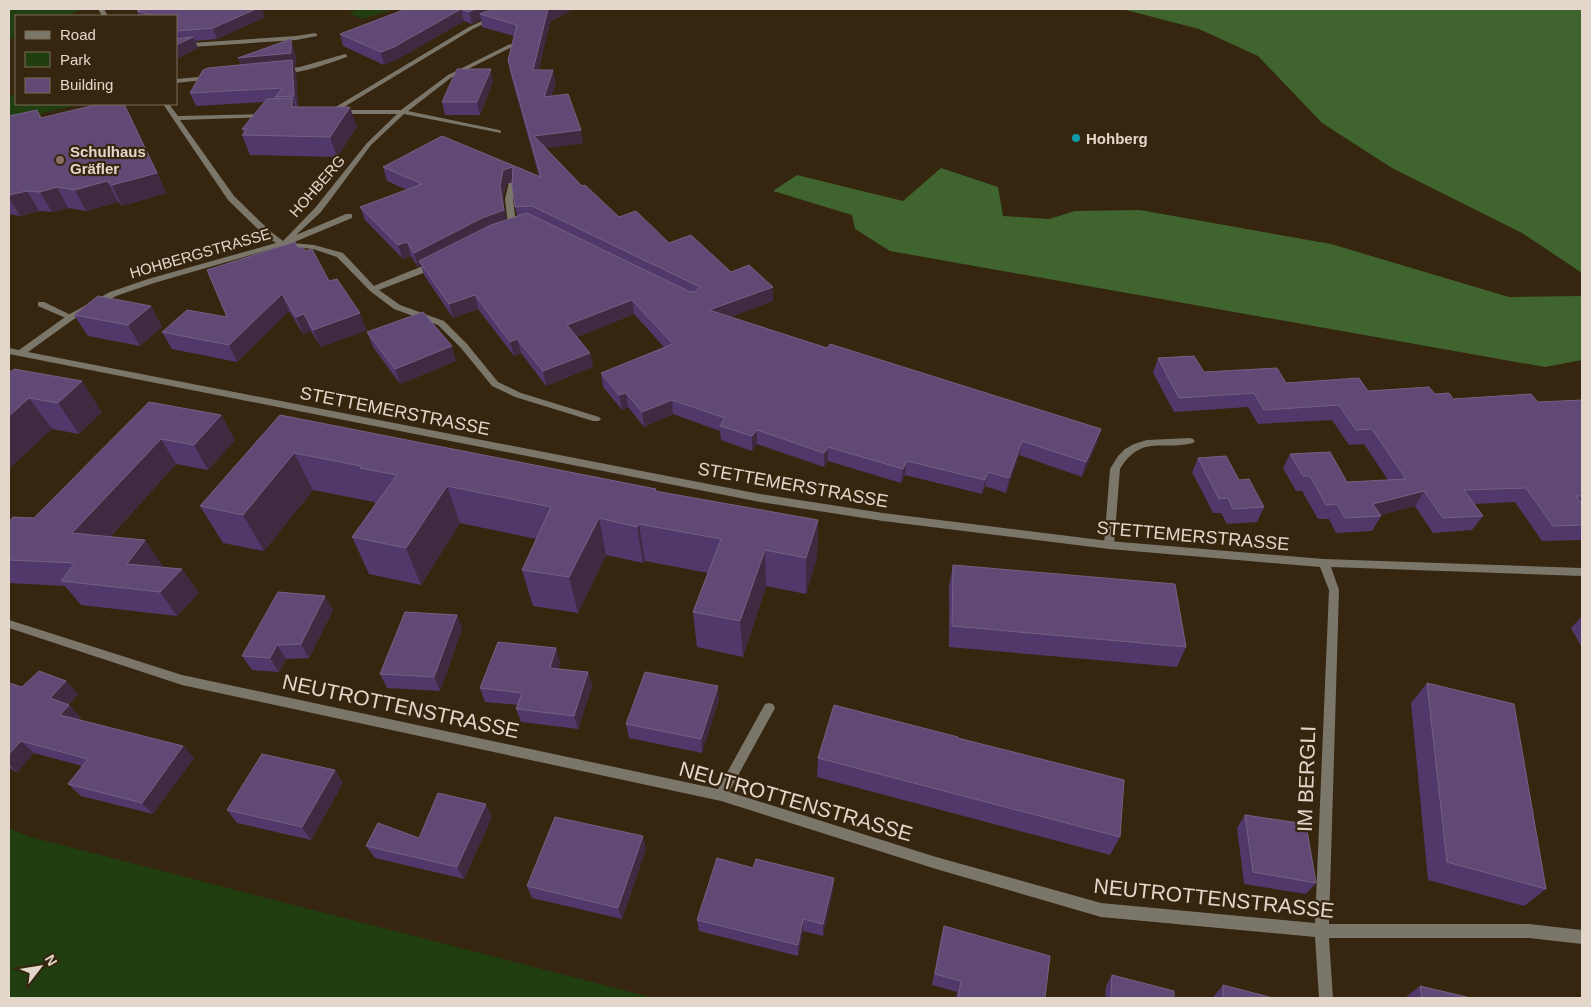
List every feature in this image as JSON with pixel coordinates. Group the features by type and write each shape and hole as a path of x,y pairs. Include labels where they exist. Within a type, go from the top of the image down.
{"street":[{"path":"330,112 471,28 512,9"},
{"path":"178,46 315,35"},
{"name":"HOHBERG","path":"282,244 318,210 369,144 403,112 450,76 510,46"},
{"path":"275,72 301,69 345,56"},
{"path":"178,81 222,76"},
{"name":"HOHBERGSTRASSE","path":"167,105 231,198 267,233 282,244"},
{"path":"321,113 403,112 499,132"},
{"path":"176,118 272,114"},
{"path":"512,184 508,199 512,225"},
{"path":"282,244 349,216"},
{"path":"503,229 512,225 522,224"},
{"name":"HOHBERG","path":"282,244 314,247 340,255 373,289 397,307 441,324 464,346 495,384 518,394 596,419"},
{"name":"HOHBERGSTRASSE","path":"21,353 71,317 113,294 150,281 282,244"},
{"path":"373,289 423,270 444,258"},
{"path":"41,304 71,317"},
{"name":"STETTEMERSTRASSE","path":"9,351 760,498 892,519 1109,545 1324,563 1582,572"},
{"path":"1109,545 1115,469 1120,458 1133,448 1149,442 1190,441"},
{"name":"IM BERGLI","path":"1324,563 1334,590 1322,931 1326,998"},
{"name":"NEUTROTTENSTRASSE","path":"9,624 182,680 721,795 936,863 1101,910 1322,931 1529,931 1582,937"},
{"path":"721,795 769,708"}],"green space":[{"path":"9,9 84,9 69,15 15,15 15,37 9,40"},
{"path":"358,9 394,9 362,19 349,13"},
{"path":"1122,9 1582,9 1582,273 1522,233 1392,168 1322,123 1258,56 1199,29"},
{"path":"15,94 15,105 77,105 9,121 9,96"},
{"path":"941,168 998,187 1003,216 1049,219 1075,211 1140,210 1331,244 1509,297 1582,296 1582,360 1545,367 890,251 855,229 852,215 773,191 797,175 903,201"},
{"path":"9,828 27,836 654,998 9,998"}],"building":[{"path":"143,9 256,9 213,28 178,31 178,15 151,15 137,11"},
{"path":"406,9 461,9 394,47 381,52 340,34"},
{"path":"461,9 475,9 469,12"},
{"path":"492,9 548,9 533,70 553,70 544,97 568,94 581,130 534,136 582,186 585,185 619,217 636,211 669,243 691,235 731,272 749,265 773,287 709,310 827,348 830,344 1101,429 1086,462 1022,441 1009,478 988,472 985,480 907,461 903,469 828,447 824,453 757,430 752,436 720,426 725,418 672,400 642,412 626,393 619,395 601,373 673,344 632,300 567,325 590,353 543,371 517,339 510,342 475,295 449,304 419,261 491,225 527,213 690,292 695,292 700,287 532,206 515,207 512,185 513,167 503,170 500,186 504,210 482,218 414,253 407,242 398,245 360,207 422,184 383,167 442,136 541,177 508,60 517,25 480,14"},
{"path":"193,37 178,44 178,39"},
{"path":"291,39 291,53 238,58"},
{"path":"292,60 294,96 275,97 283,88 190,93 203,70 208,68"},
{"path":"457,69 491,69 477,102 442,102"},
{"path":"292,98 292,107 350,107 330,137 242,135 247,129 242,129 267,99"},
{"name":"Schulhaus Gräfler","path":"95,105 124,105 157,173 112,185 107,181 75,190 57,187 40,192 27,191 9,195 9,116 37,110 41,118"},
{"path":"295,242 298,248 303,247 305,251 312,249 329,281 337,279 360,313 313,330 304,314 296,317 282,294 229,345 162,332 187,310 227,317 207,270"},
{"path":"98,296 151,306 128,325 74,315"},
{"path":"423,312 452,346 395,369 367,332"},
{"path":"1194,356 1204,372 1277,368 1286,383 1359,378 1368,391 1429,387 1435,394 1449,393 1453,399 1531,394 1538,402 1582,400 1582,496 1576,496 1582,505 1582,525 1553,526 1526,488 1464,490 1483,516 1443,518 1424,491 1373,504 1381,516 1345,518 1337,504 1326,505 1310,476 1303,476 1290,454 1330,452 1347,482 1406,479 1372,429 1356,430 1339,405 1264,410 1254,393 1179,398 1158,358"},
{"path":"14,369 82,381 58,403 29,398 9,416 9,373"},
{"path":"149,402 221,415 194,445 161,439 72,533 145,540 127,564 182,569 160,592 61,581 75,563 9,560 9,522 13,517 34,518"},
{"path":"280,415 656,489 655,491 818,520 806,558 765,550 740,621 693,612 721,539 639,524 637,527 599,518 569,577 522,570 551,507 447,486 406,548 352,537 397,475 294,453 243,515 200,506"},
{"path":"1226,456 1239,480 1249,479 1264,507 1233,509 1228,498 1219,499 1198,458"},
{"path":"953,565 1175,584 1186,647 952,626"},
{"path":"278,592 325,596 301,644 277,645 270,658 242,656"},
{"path":"405,612 457,615 434,677 380,674"},
{"path":"498,642 556,648 550,668 588,672 574,716 516,709 522,693 480,688"},
{"path":"39,671 66,681 50,698 69,705 60,715 183,746 142,803 68,784 88,759 21,741 9,754 9,683 22,687"},
{"path":"645,672 718,686 701,739 626,724"},
{"path":"1427,683 1514,704 1546,889 1447,862"},
{"path":"834,705 1124,780 1120,837 818,758"},
{"path":"262,754 335,770 302,827 227,810"},
{"path":"438,793 486,804 457,867 366,846 378,823 419,838"},
{"path":"1245,815 1306,824 1316,883 1253,872"},
{"path":"555,817 643,836 618,908 527,886"},
{"path":"717,858 753,868 756,859 834,878 823,924 803,919 798,945 697,920"},
{"path":"944,926 1050,956 1045,998 958,998 961,981 935,974"},
{"path":"1112,975 1174,991 1174,998 1111,998"},
{"path":"1223,985 1273,998 1223,998"},
{"path":"1420,986 1471,998 1422,998"}],"place":[{"name":"Hohberg","path":"1076,138"},
{"name":"Schulhaus Gräfler","path":"60,160"}]}
